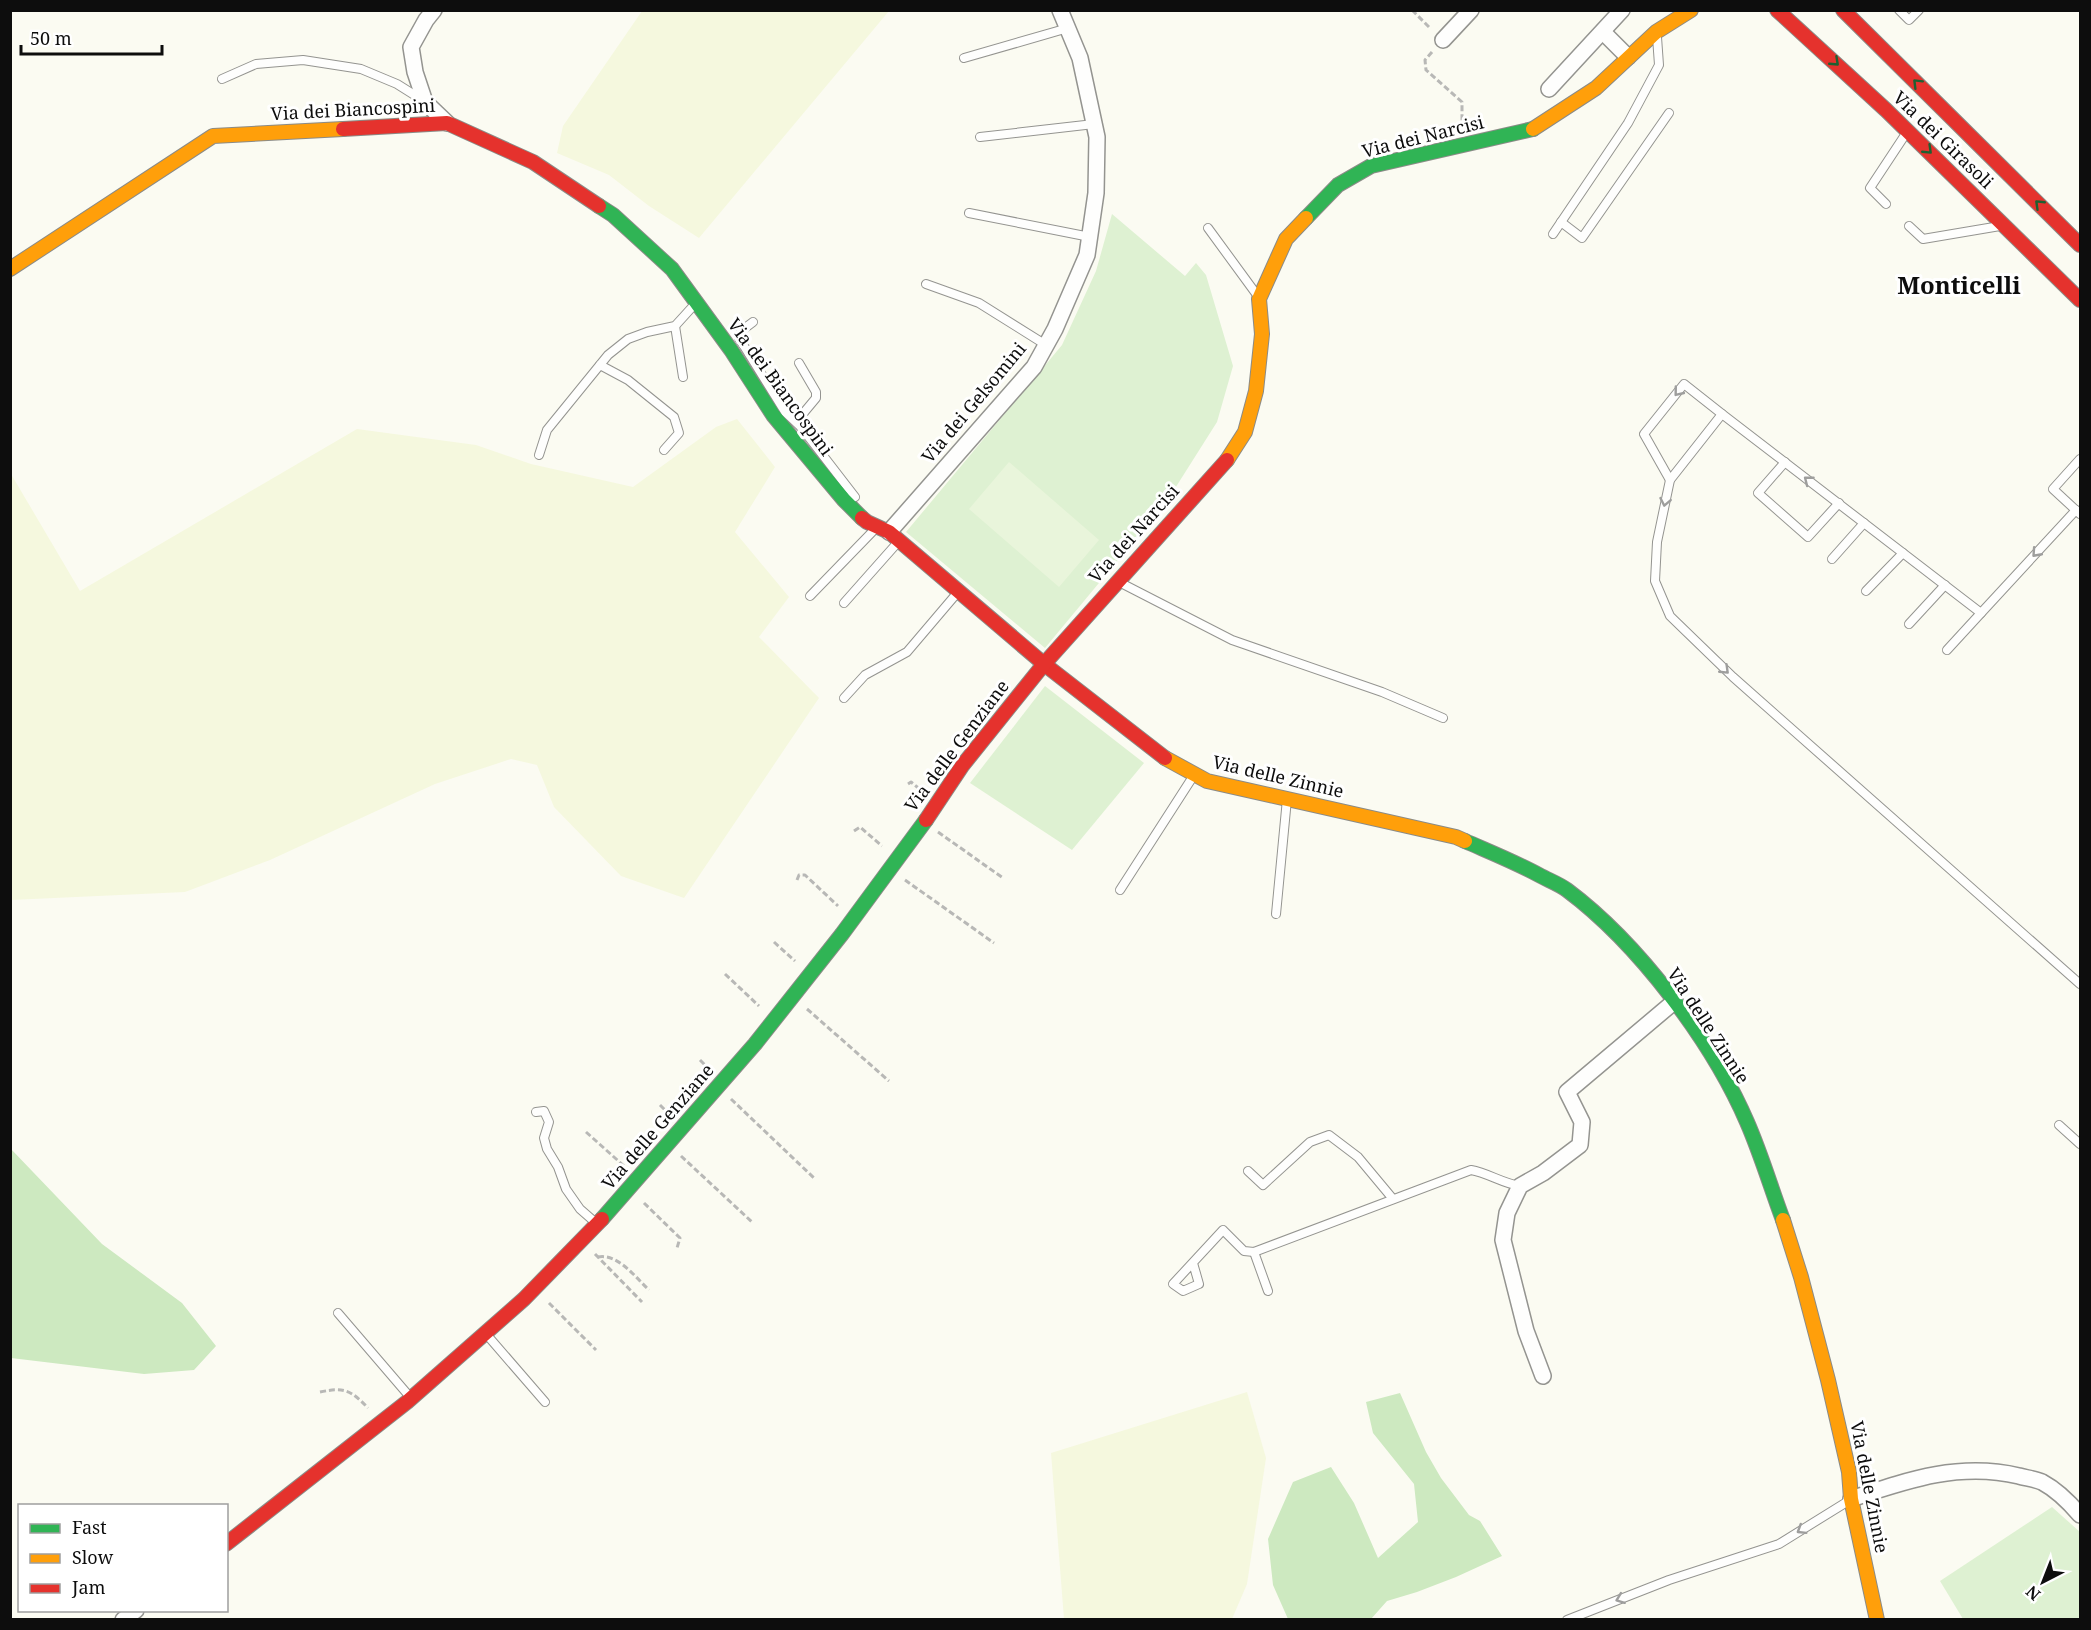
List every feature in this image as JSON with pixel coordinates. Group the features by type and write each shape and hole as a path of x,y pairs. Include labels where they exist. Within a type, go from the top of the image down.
{"street":[{"path":"434,10 411,47 415,72 425,102 447,123"},
{"name":"Via dei Gelsomini","path":"883,531 1034,367 1055,329 1087,255 1096,193 1097,137 1080,58 1060,10"},
{"path":"1443,40 1471,10"},
{"path":"1549,89 1622,10"},
{"name":"Via dei Narcisi","path":"1044,664 1226,462 1245,432 1256,391 1262,334 1259,298 1286,239 1338,185 1371,166 1531,130 1596,88 1673,16 1691,10"},
{"name":"Via dei Girasoli","path":"1777,10 1806,34 1908,130 2080,300"},
{"name":"Via dei Girasoli","path":"1843,10 2080,245"},
{"path":"1602,32 1628,57"},
{"name":"Via dei Biancospini","path":"10,268 213,136 447,123 533,162 613,215 672,269 773,415 844,500 883,531"},
{"name":"Via delle Zinnie","path":"883,531 1044,664 1158,754 1207,781 1456,837 1512,861 1566,889 1611,928 1650,970 1722,1072 1747,1122 1783,1221 1801,1277 1828,1380 1849,1472 1851,1499 1877,1620"},
{"name":"Via delle Genziane","path":"228,1542 411,1398 534,1288 597,1224 719,1088 853,919 962,766 1044,664"},
{"path":"1543,1376 1526,1331 1503,1240 1507,1213 1520,1186 1544,1173 1580,1145 1582,1122 1567,1092 1674,1001"},
{"path":"1851,1499 1910,1479 1973,1470 2003,1473 2041,1481 2067,1500 2080,1515"}],"lane":[{"path":"1899,10 1909,20 1919,10"},
{"path":"964,58 1068,28"},
{"path":"1552,234 1628,123 1659,65 1656,33"},
{"path":"222,78 256,64 303,60 361,69 397,84 425,102"},
{"path":"1561,222 1582,238 1669,113"},
{"path":"980,137 1094,124"},
{"path":"1886,204 1870,188 1908,130"},
{"path":"969,213 1090,237"},
{"path":"1909,226 1923,239 2005,225"},
{"path":"1208,228 1259,298"},
{"path":"926,284 979,303 1046,345"},
{"path":"540,455 547,430 608,355 628,339 646,332 675,326 696,302"},
{"path":"753,322 741,331 739,338 785,412 801,427 883,531"},
{"path":"675,326 683,377"},
{"path":"799,363 816,392 816,398 801,416 801,427"},
{"path":"600,365 628,380 674,417 679,433 664,450"},
{"path":"1670,480 1644,434 1684,384 1982,613"},
{"path":"1722,414 1670,480 1657,542 1655,581 1670,616 1742,685 2080,984"},
{"path":"1947,650 2078,512 2053,489 2080,459"},
{"path":"1785,462 1758,493 1808,537 1839,503"},
{"path":"1832,559 1864,523"},
{"path":"810,596 883,531"},
{"path":"844,603 883,531"},
{"path":"1866,591 1903,553"},
{"path":"1118,582 1232,640 1382,692 1443,718"},
{"path":"1909,624 1945,585"},
{"path":"844,698 865,675 907,652 958,592"},
{"path":"1120,890 1194,774"},
{"path":"1276,914 1287,799"},
{"path":"536,1112 544,1111 549,1122 544,1138 566,1189 580,1209 597,1224"},
{"path":"2060,1125 2080,1144"},
{"path":"1248,1171 1263,1185 1310,1142 1329,1135 1358,1157 1393,1199"},
{"path":"1193,1263 1223,1230 1244,1251 1254,1252 1471,1170 1503,1183 1520,1186"},
{"path":"1254,1252 1268,1291"},
{"path":"338,1313 411,1398"},
{"path":"485,1333 545,1402"},
{"path":"1567,1620 1669,1580 1779,1544 1851,1499"}],"path":[{"path":"1412,10 1443,40 1425,60 1426,70 1462,102 1463,147"},
{"path":"924,822 1003,878"},
{"path":"854,831 860,827 893,864 994,943"},
{"path":"797,880 799,874 805,875 853,919"},
{"path":"774,942 809,975"},
{"path":"725,974 773,1020"},
{"path":"792,996 889,1081"},
{"path":"719,1088 814,1178"},
{"path":"586,1132 680,1238 677,1248"},
{"path":"669,1144 752,1222"},
{"path":"580,1241 642,1302"},
{"path":"597,1257 605,1255 614,1259 649,1290"},
{"path":"534,1288 596,1350"},
{"path":"320,1392 333,1389 350,1391 382,1422"}],"green space":[{"path":"642,11 889,11 699,238 649,206 609,175 557,153 563,126"},
{"path":"1112,214 1185,276 1196,263 1206,275 1233,366 1217,422 1167,501 1045,648 906,532 1062,345 1096,271"},
{"path":"737,419 775,467 735,532 789,597 759,637 819,698 684,898 621,876 554,807 537,765 511,759 435,784 270,860 185,892 11,900 11,474 80,591 357,429 476,445 531,464 633,487 716,427"},
{"path":"1009,462 1099,540 1059,587 969,509"},
{"path":"1045,686 1144,763 1072,850 970,783"},
{"path":"10,1148 102,1244 182,1303 216,1346 194,1370 144,1374 11,1358"},
{"path":"1247,1392 1266,1458 1247,1584 1232,1619 1064,1619 1051,1453"},
{"path":"1400,1393 1426,1452 1441,1478 1469,1515 1480,1521 1502,1556 1456,1577 1387,1601 1371,1619 1288,1619 1273,1585 1268,1539 1293,1482 1331,1467 1354,1503 1378,1558 1418,1522 1414,1484 1373,1433 1366,1402"},
{"path":"2052,1507 2080,1532 2080,1619 1963,1619 1940,1581"}],"traffic: fast":[{"path":"1306,218 1338,185 1371,166 1533,129"},
{"path":"599,206 613,215 672,269 731,350 773,415 844,500 862,518"},
{"path":"602,1219 755,1044 842,934 926,820"},
{"path":"1465,841 1564,888 1594,912 1646,965 1693,1027 1732,1091 1752,1134 1783,1220"}],"traffic: slow":[{"path":"1533,129 1596,88 1656,32 1691,10"},
{"path":"10,269 213,136 343,129"},
{"path":"1227,460 1245,432 1256,391 1262,334 1259,299 1286,239 1306,218"},
{"path":"1165,758 1207,781 1456,837 1465,841"},
{"path":"1783,1220 1801,1277 1828,1380 1849,1472 1851,1499 1877,1620"}],"traffic: jam":[{"path":"1777,10 1886,110 2080,300"},
{"path":"1843,10 2080,245"},
{"path":"343,129 447,123 533,162 599,206"},
{"path":"926,820 962,766 1044,664 1227,460"},
{"path":"862,518 889,532 1044,664 1165,758"},
{"path":"228,1542 407,1402 524,1299 602,1219"}],"district":[{"name":"Monticelli","path":"1959,286"}]}
